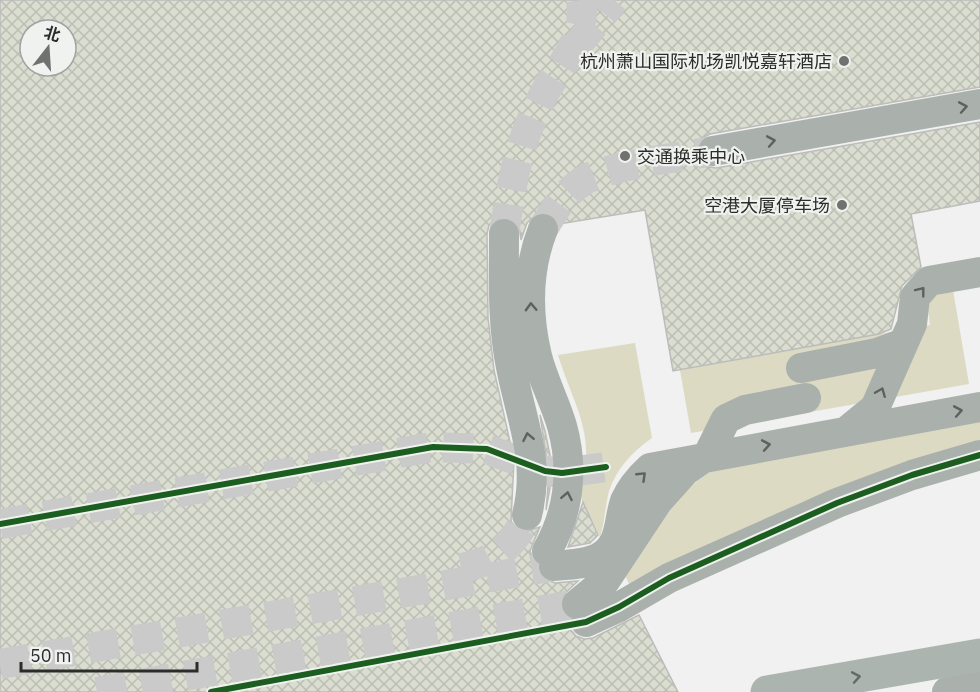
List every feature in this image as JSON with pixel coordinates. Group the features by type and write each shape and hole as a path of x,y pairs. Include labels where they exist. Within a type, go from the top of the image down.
{"main road":[{"path":"772,691 980,655"}],"street":[{"path":"718,157 904,126 980,104"},
{"path":"543,230 530,274 531,315 537,356 562,425 569,486 550,558 587,562 603,556 617,540 625,502 634,482 650,468 708,455 980,407"},
{"path":"504,234 504,315 510,366 533,460 533,482 527,515"},
{"path":"848,430 875,408 901,344 912,324 915,297 929,281 980,272"},
{"path":"801,368 877,353 901,344"},
{"path":"806,398 745,410 726,419 708,455 685,471 658,501 582,613 619,607 669,578 837,503 912,475 980,455"},
{"path":"947,692 980,686"}],"shaded area":[{"path":"953,290 969,384 691,433 680,370 930,325 927,303 936,293"},
{"path":"635,343 652,438 632,455 616,475 609,491 600,537 579,494 586,455 585,439 582,423 558,355"},
{"path":"980,418 980,441 852,482 802,502 629,584 623,571 642,541 678,498 720,464"}],"building":[{"path":"0,0 980,0 980,87 710,134 702,138 696,153 700,162 708,167 716,168 980,122 980,201 911,214 921,267 902,286 891,329 879,334 673,371 645,210 559,224 549,213 539,212 527,223 521,240 519,226 512,219 496,219 489,225 487,234 488,318 494,370 514,460 511,521 516,528 524,532 540,527 530,551 540,577 555,583 578,581 561,597 560,606 569,619 570,629 576,636 584,639 593,638 639,615 678,692 0,692"},
{"path":"540,415 551,460 546,510 549,475"},
{"path":"583,502 598,535 590,543 568,547"}],"tunnel":[{"path":"504,234 518,158 542,97 577,38 582,14 581,0"},
{"path":"575,48 614,0"},
{"path":"543,229 565,196 594,175 627,166 713,151"},
{"path":"0,524 433,447 487,449 545,471 562,473 606,467"},
{"path":"461,568 483,562 502,551 516,536 527,515"},
{"path":"0,664 554,566"},
{"path":"97,692 577,604"}],"cycle path":[{"path":"0,524 433,447 487,449 545,471 562,473 606,467"},
{"path":"211,692 586,622 619,607 669,578 837,503 912,475 980,455"}],"place":[{"name":"杭州萧山国际机场凯悦嘉轩酒店","path":"844,61"},
{"name":"交通换乘中心","path":"625,156"},
{"name":"空港大厦停车场","path":"842,205"}]}
